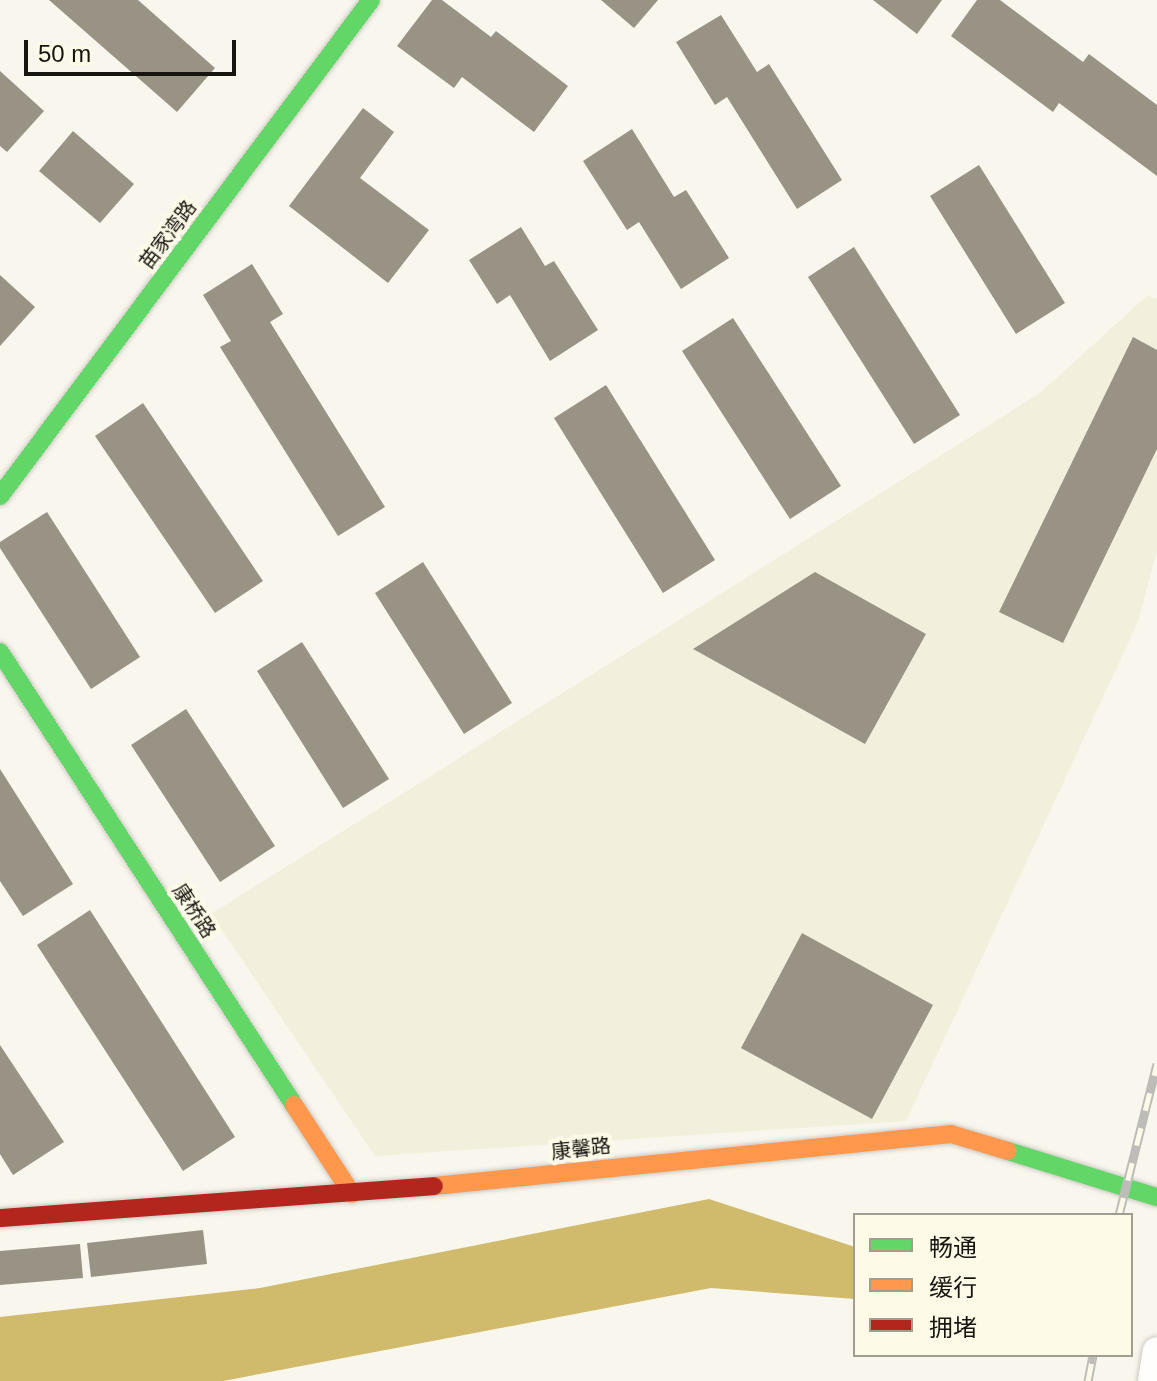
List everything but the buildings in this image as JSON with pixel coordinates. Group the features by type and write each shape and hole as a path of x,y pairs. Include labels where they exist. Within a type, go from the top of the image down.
{"street":[{"name":"苗家湾路","path":"0,496 371,0"},
{"name":"康桥路","path":"0,652 352,1194"},
{"name":"康馨路","path":"0,1218 352,1194 951,1134 1157,1197"},
{"path":"1152,1381 1157,1351"}],"shaded area":[{"path":"1148,295 1157,299 1157,550 1138,622 906,1121 375,1156 211,914 1040,393"},
{"path":"709,1199 853,1246 853,1299 711,1288 223,1381 0,1381 0,1317 260,1288"}],"railway":[{"path":"1120,1213 1157,1064"},
{"path":"1088,1381 1093,1357"}],"traffic: fast":[{"path":"0,496 371,0"},
{"path":"0,652 294,1105"},
{"path":"1008,1151 1157,1197"}],"traffic: slow":[{"path":"294,1105 352,1194"},
{"path":"434,1186 951,1134 1008,1151"}],"traffic: jam":[{"path":"0,1218 434,1186"}]}
